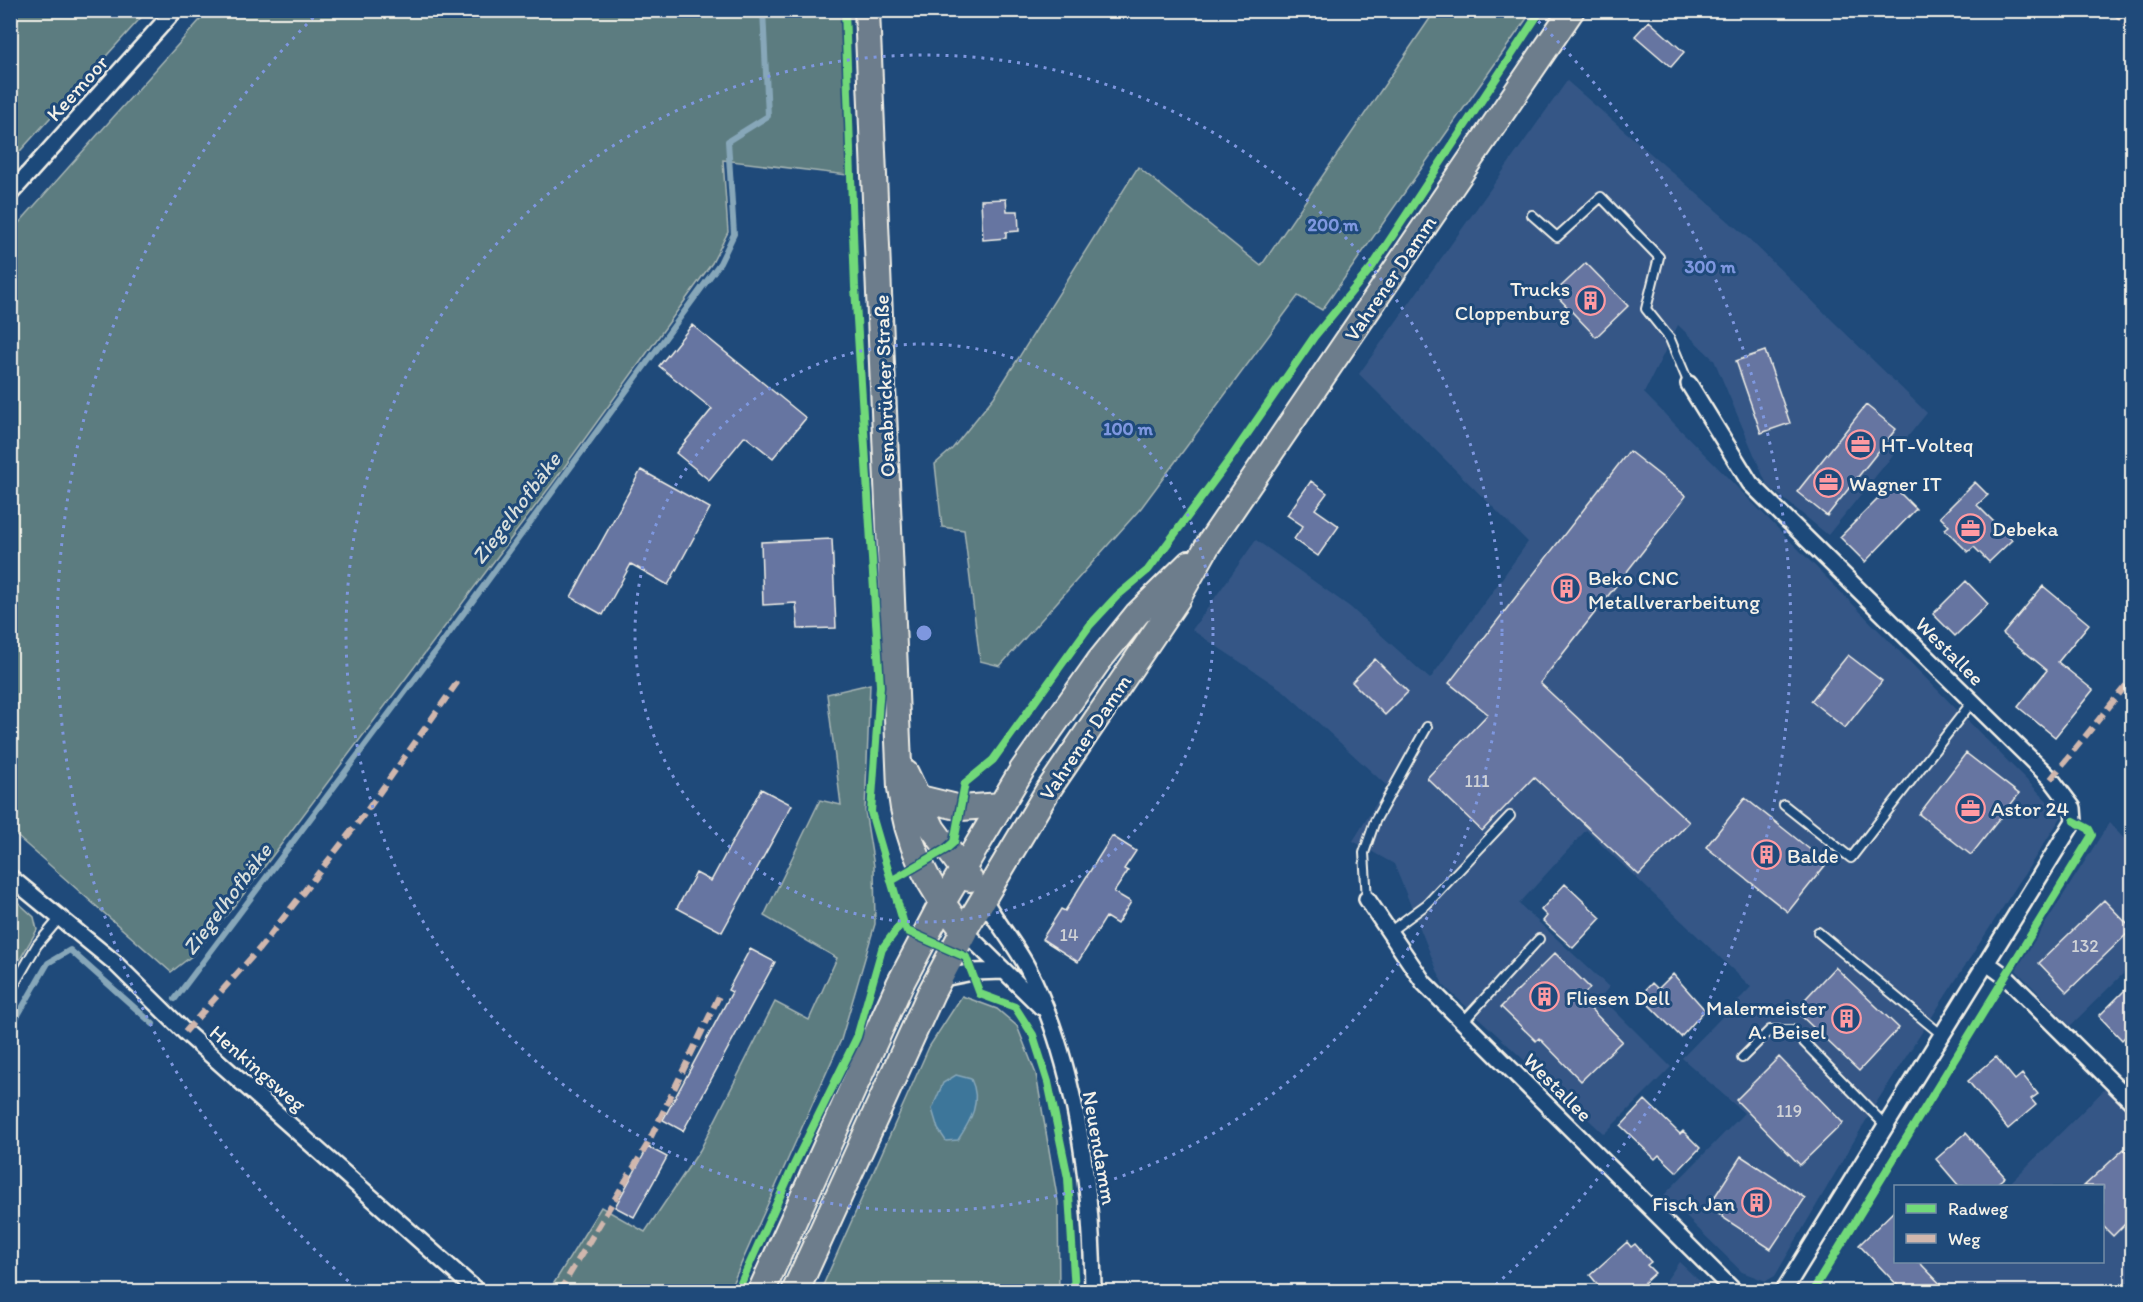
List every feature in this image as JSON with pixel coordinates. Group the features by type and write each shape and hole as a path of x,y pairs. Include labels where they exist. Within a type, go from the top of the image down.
{"highway":[{"path":"760,1292 900,984 942,904"},
{"path":"795,1292 938,979 964,931"}],"main road":[{"name":"Osnabrücker Straße","path":"867,10 897,730 901,760 900,788 907,835 942,904 964,931"},
{"name":"Vahrener Damm","path":"964,931 1047,792 1178,600 1208,545 1572,10"},
{"name":"Vahrener Damm","path":"942,904 1001,805 1098,661 1137,614 1208,545"},
{"name":"Osnabrücker Straße","path":"901,760 933,830 983,898"},
{"path":"916,797 961,808 1001,805"}],"street":[{"name":"Keemoor","path":"10,194 175,10"},
{"name":"Westallee","path":"1689,384 1750,483 2051,779 2073,808 2074,814 2074,821 1784,1292"},
{"name":"Henkingsweg","path":"10,877 114,962 185,1032 478,1292"},
{"name":"Neuendamm","path":"983,898 1026,966 1048,1014 1070,1091 1087,1187 1092,1237 1093,1292"},
{"name":"Westallee","path":"1367,899 1424,984 1735,1292"},
{"name":"Neuendamm","path":"964,931 1048,1014"},
{"path":"1987,963 2006,977 2133,1102"},
{"path":"938,979 973,972 1004,971"}],"lane":[{"path":"1532,215 1557,237 1601,197 1659,257 1646,309 1670,339 1689,384"},
{"path":"1784,805 1851,858 1972,702"},
{"path":"1367,899 1364,853 1375,821 1427,727"},
{"path":"1389,932 1427,904 1510,816"},
{"path":"10,992 37,945 59,919"},
{"path":"1818,932 1942,1035"},
{"path":"1463,1022 1539,939"},
{"path":"1742,1058 1770,1030 1792,1030 1886,1126"}],"shaded area":[{"path":"1567,81 1748,238 1927,413 1828,535 1767,485 1714,360 1678,325 1644,393 2062,816 1878,1100 1775,1276 1766,1281 1742,1272 1664,1195 1744,1113 1682,1058 1751,987 1586,830 1519,904 1609,987 1601,997 1671,1067 1604,1134 1443,985 1394,864 1353,841 1387,786 1284,691 1192,630 1256,540 1350,607 1430,679 1528,542 1359,374"},
{"path":"2109,823 2132,847 2132,965 2070,1026 2016,970"},
{"path":"956,1075 971,1079 975,1095 974,1111 958,1140 946,1141 938,1129 932,1109 943,1083"},
{"path":"2105,1089 2132,1116 2132,1291 1893,1291 1922,1263 2104,1263 2104,1185 2008,1185"},
{"path":"1679,1262 1710,1291 1659,1291"}],"green space":[{"path":"10,11 147,11 11,161"},
{"path":"208,11 841,11 847,175 723,160 728,232 712,263 552,484 243,895 193,955 171,972 11,831 10,233"},
{"path":"1435,11 1532,11 1322,310 1298,296 1141,508 1000,666 980,661 964,530 942,527 935,464 952,449 994,397 1138,167 1261,266"},
{"path":"870,684 865,811 874,866 875,924 841,1040 729,1291 549,1291 601,1207 645,1232 700,1150 775,1002 809,1020 837,958 764,916 820,800 841,805 827,694"},
{"path":"11,896 34,917 37,930 11,975"},
{"path":"962,996 997,1009 1017,1026 1036,1074 1058,1202 1059,1291 820,1292 929,1047"}],"building":[{"path":"1649,21 1684,52 1671,67 1635,36"},
{"path":"1006,199 1007,211 1018,211 1019,231 1006,232 1006,238 983,240 981,200"},
{"name":"Trucks Cloppenburg","path":"1586,263 1628,306 1596,337 1554,293"},
{"path":"692,325 806,418 773,458 745,436 709,480 676,453 712,409 659,366"},
{"path":"1765,351 1790,423 1761,433 1736,361"},
{"path":"1866,405 1896,429 1827,516 1797,492"},
{"name":"Beko CNC Metallverarbeitung","path":"1629,451 1686,496 1540,683 1689,822 1639,875 1534,777 1482,831 1427,778 1488,714 1449,683"},
{"path":"641,470 710,508 668,585 631,564 603,615 571,597"},
{"path":"1311,481 1327,493 1315,509 1339,526 1318,556 1294,539 1303,526 1287,515"},
{"path":"1975,482 1988,495 1977,505 2012,540 1989,562 1974,547 1968,552 1945,529 1949,526 1940,517"},
{"path":"1892,485 1916,509 1865,562 1840,537"},
{"path":"832,539 836,628 798,629 796,603 763,605 761,542"},
{"path":"1966,581 1988,604 1955,636 1933,614"},
{"path":"2043,586 2089,624 2058,662 2093,690 2055,737 2018,707 2047,670 2003,634"},
{"path":"1848,655 1882,681 1845,728 1811,701"},
{"path":"1375,659 1408,692 1385,715 1352,682"},
{"path":"1966,753 2019,794 1971,855 1919,814"},
{"path":"761,789 792,805 722,932 677,908 696,873 711,881"},
{"name":"Balde","path":"1745,798 1827,863 1788,912 1706,847"},
{"path":"1112,836 1136,851 1124,869 1128,871 1114,892 1131,902 1117,924 1106,917 1078,962 1042,939 1061,909 1065,911"},
{"path":"1565,884 1601,918 1573,948 1543,921 1547,916 1541,910"},
{"path":"2104,900 2132,929 2067,992 2039,963"},
{"path":"750,949 775,962 683,1131 663,1120 732,992 728,990"},
{"path":"1555,953 1590,988 1580,998 1622,1041 1581,1081 1539,1038 1536,1041 1501,1007"},
{"name":"Malermeister A. Beisel","path":"1835,967 1899,1028 1859,1071 1795,1010"},
{"path":"1673,974 1705,1010 1681,1037 1640,996 1652,983 1658,989"},
{"path":"2133,982 2133,1029 2122,1040 2099,1016"},
{"path":"1779,1057 1843,1123 1800,1165 1736,1100"},
{"path":"1996,1057 2015,1080 2022,1074 2038,1094 2031,1099 2036,1105 2008,1129 1968,1081"},
{"path":"1645,1100 1680,1134 1683,1131 1700,1148 1677,1172 1659,1155 1655,1159 1621,1126"},
{"path":"1966,1133 2005,1177 1995,1185 1958,1185 1936,1159"},
{"path":"648,1147 667,1157 634,1217 615,1207"},
{"path":"2124,1149 2133,1158 2133,1216 2113,1236 2104,1227 2104,1185 2085,1185"},
{"name":"Fisch Jan","path":"1741,1156 1805,1198 1771,1249 1722,1217 1724,1211 1720,1215 1708,1207"},
{"path":"1894,1211 1894,1263 1920,1263 1948,1292 1904,1292 1859,1245"},
{"path":"1627,1242 1631,1247 1635,1244 1651,1262 1647,1265 1655,1273 1634,1292 1604,1292 1590,1275"}],"waterway":[{"name":"Ziegelhofbäke","path":"175,999 439,647 720,263 734,234 728,141 768,116 763,10"},
{"name":"Ziegelhofbäke","path":"10,1029 48,963 70,950 153,1024"}],"marked path":[{"path":"2113,10 2132,30"},
{"path":"2051,779 2132,678"},
{"path":"185,1032 259,949 363,816 459,680"},
{"path":"559,1292 647,1145 721,992"}],"cycle path":[{"path":"737,1292 793,1167 857,1037 882,949 903,921 871,812 880,686 855,287 845,10"},
{"path":"891,881 954,842 965,783 993,760 1090,625 1117,596 1148,570 1230,459 1314,337 1372,267 1541,10"},
{"path":"1812,1292 2092,835 2089,829 2074,821"},
{"path":"903,921 907,931 966,957 980,994 1015,1007 1033,1035 1048,1082 1068,1178 1075,1292"}],"place":[{"name":"Trucks Cloppenburg","path":"1591,300"},
{"name":"HT-Volteq","path":"1860,444"},
{"name":"Wagner IT","path":"1828,483"},
{"name":"Debeka","path":"1971,528"},
{"name":"Beko CNC Metallverarbeitung","path":"1567,589"},
{"name":"Astor 24","path":"1970,808"},
{"name":"Balde","path":"1766,855"},
{"name":"Fliesen Dell","path":"1545,997"},
{"name":"Malermeister A. Beisel","path":"1847,1019"},
{"name":"Fisch Jan","path":"1756,1203"}]}
